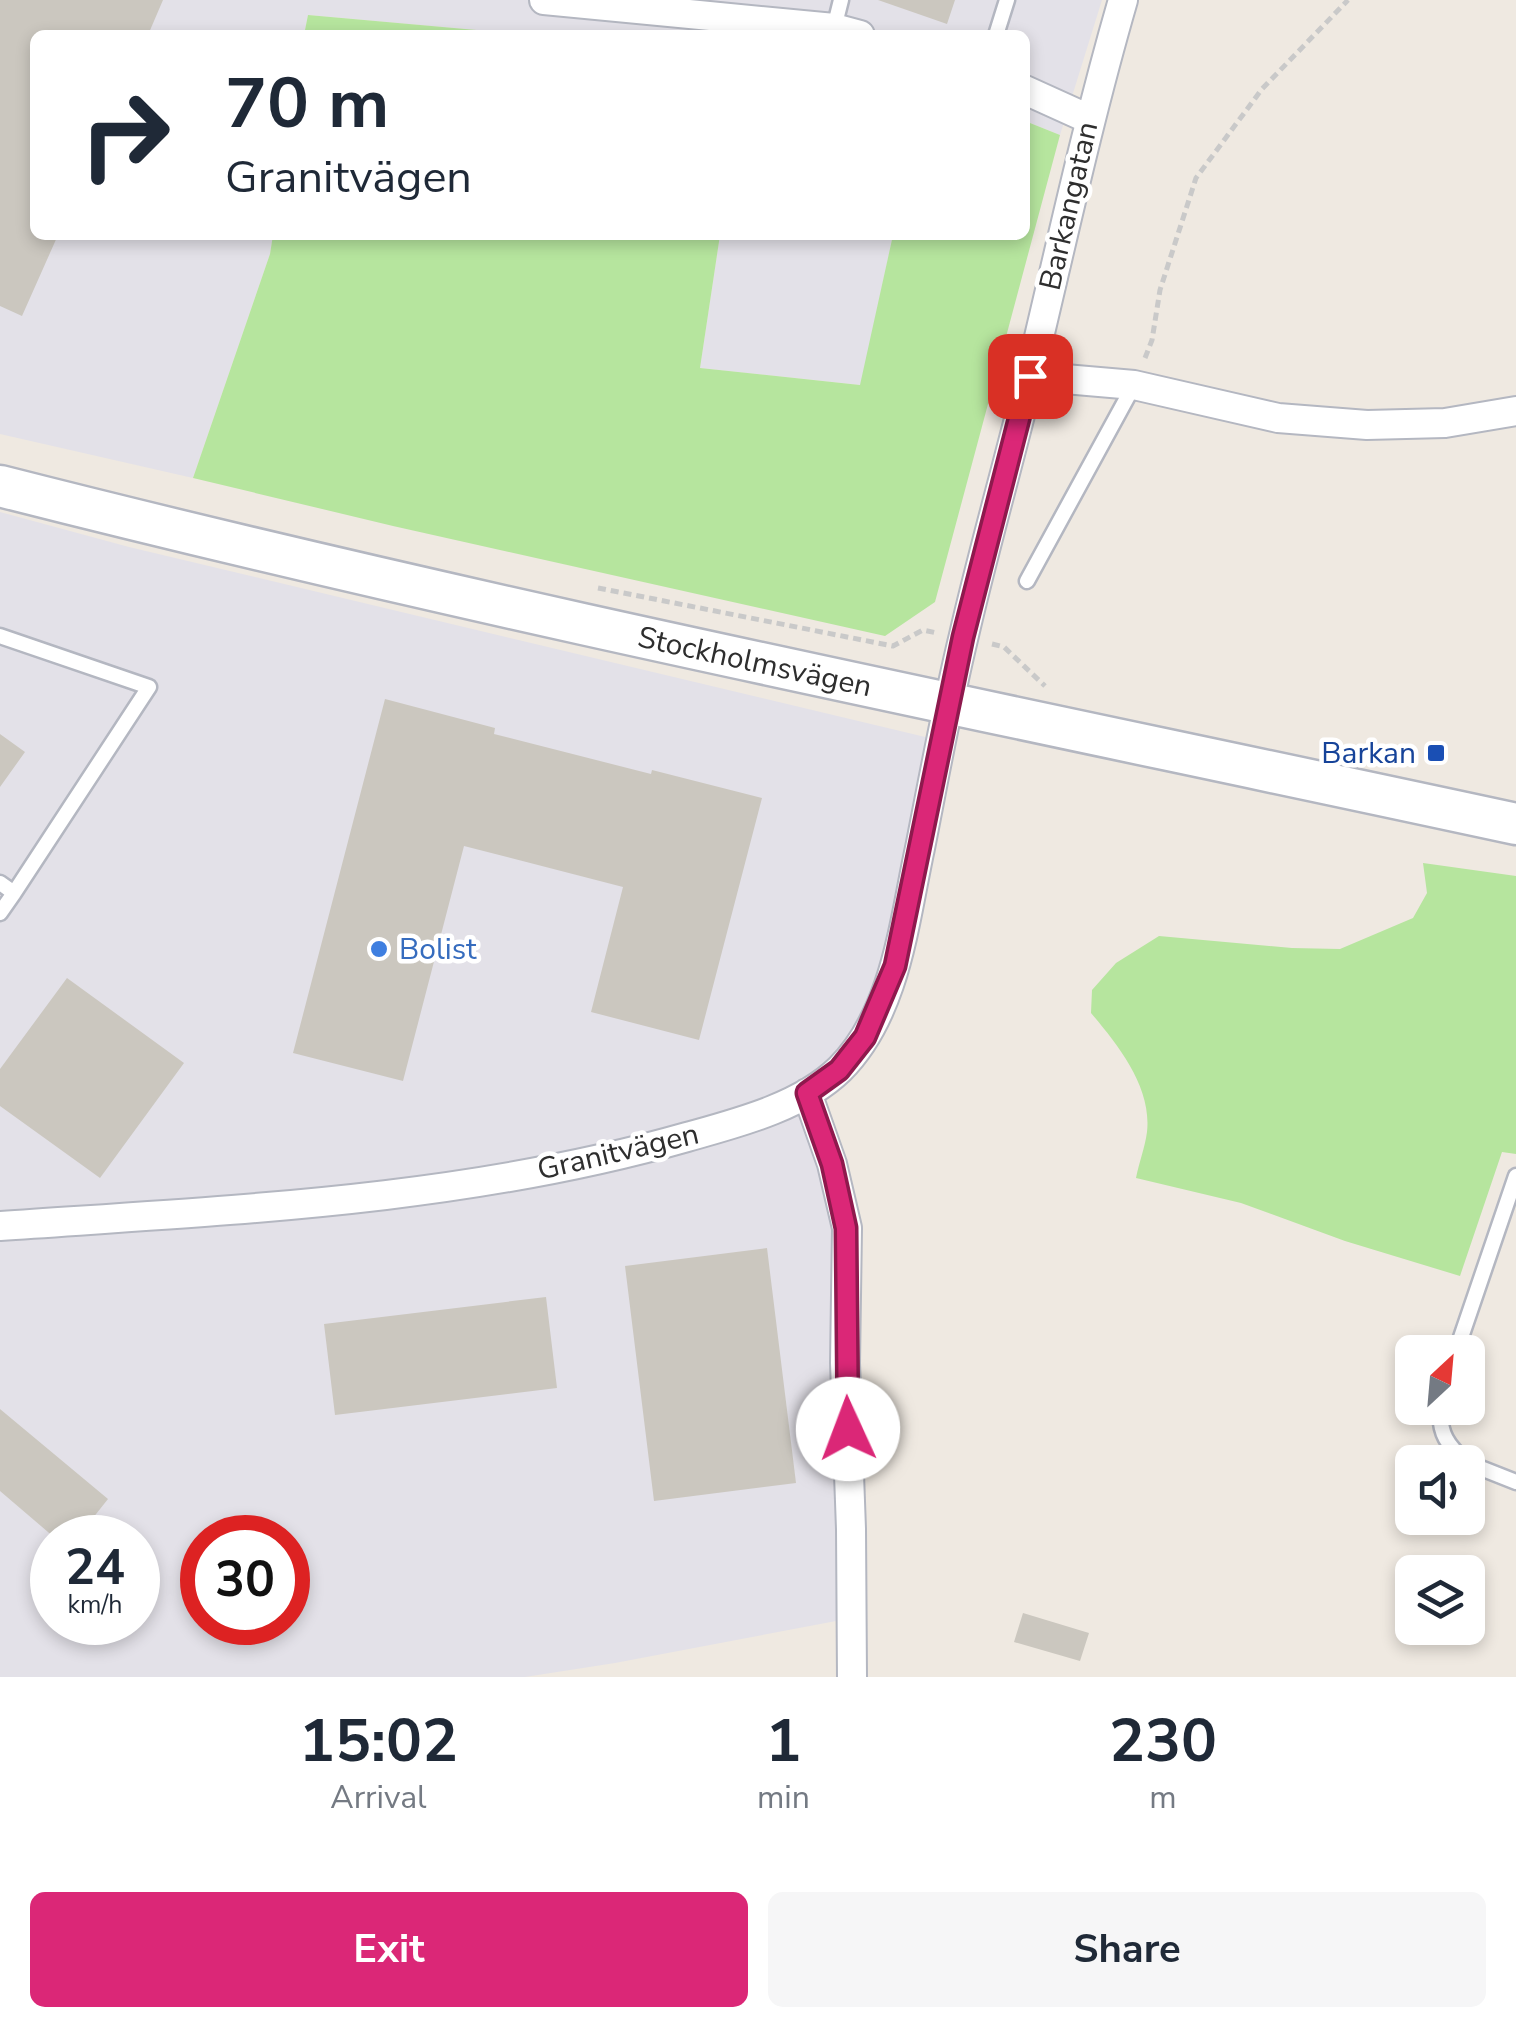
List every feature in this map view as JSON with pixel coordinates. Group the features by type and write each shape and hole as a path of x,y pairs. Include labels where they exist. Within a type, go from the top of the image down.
{"main road":[{"name":"Stockholmsvägen","path":"0,486 242,548 1515,830"}],"street":[{"path":"544,0 828,30"},
{"name":"Barkangatan","path":"950,705 963,637 1030,376 1089,119 1123,0"},
{"path":"1030,92 1089,119"},
{"path":"1030,376 1134,385 1278,418 1366,425 1444,423 1516,411"},
{"name":"Granitvägen","path":"0,1226 340,1202 530,1174 732,1124 807,1093 839,1070 865,1037 895,966 950,705"},
{"path":"807,1093 832,1164 846,1228 852,1677"}],"lane":[{"path":"841,0 847,30"},
{"path":"998,30 1007,0"},
{"path":"1028,580 1134,385"},
{"path":"0,636 148,687 0,913"},
{"path":"0,883 14,893"},
{"path":"1462,1335 1516,1176"},
{"path":"1485,1470 1516,1482"}],"path":[{"path":"1134,385 1152,340 1160,290 1196,178 1262,89 1348,0"},
{"path":"595,588 892,646 923,630 963,637 1004,647 1045,686 1060,694"}],"shaded area":[{"path":"0,0 1102,0 1060,135 1030,123 1030,30 478,30 308,15 305,30 30,30 30,240 272,240 193,478 0,434"},
{"path":"719,240 892,240 861,385 700,368"},
{"path":"0,512 129,547 942,741 883,998 807,1093 832,1164 852,1618 525,1677 0,1677"}],"green space":[{"path":"308,15 478,30 305,30"},
{"path":"1030,123 1060,135 935,602 885,636 193,478 272,240 719,240 700,368 860,385 892,240 1030,240"},
{"path":"1423,863 1516,876 1516,1154 1502,1152 1460,1276 1345,1241 1241,1203 1136,1178 1147,1132 1144,1099 1122,1053 1091,1013 1092,990 1116,963 1159,936 1340,949 1413,918 1427,893"}],"building":[{"path":"0,0 163,0 150,30 30,30 30,240 56,240 22,316 0,306"},
{"path":"878,0 955,0 947,24"},
{"name":"Bolist","path":"385,699 495,728 494,734 762,798 699,1040 591,1012 623,887 464,846 403,1081 293,1053"},
{"path":"0,734 25,752 0,787"},
{"path":"67,978 184,1063 100,1178 0,1106 0,1069"},
{"path":"767,1248 796,1483 654,1501 625,1266"},
{"path":"546,1297 557,1388 335,1415 324,1324"},
{"path":"0,1409 108,1499 95,1515 30,1517 0,1491"},
{"path":"1023,1613 1089,1633 1080,1661 1014,1642"}],"place":[{"name":"Barkan","path":"1436,753"},
{"name":"Bolist","path":"379,949"}],"route":[{"path":"848,1429 846,1228 832,1164 807,1093 839,1070 865,1037 895,966 963,637 1030,376"}]}
